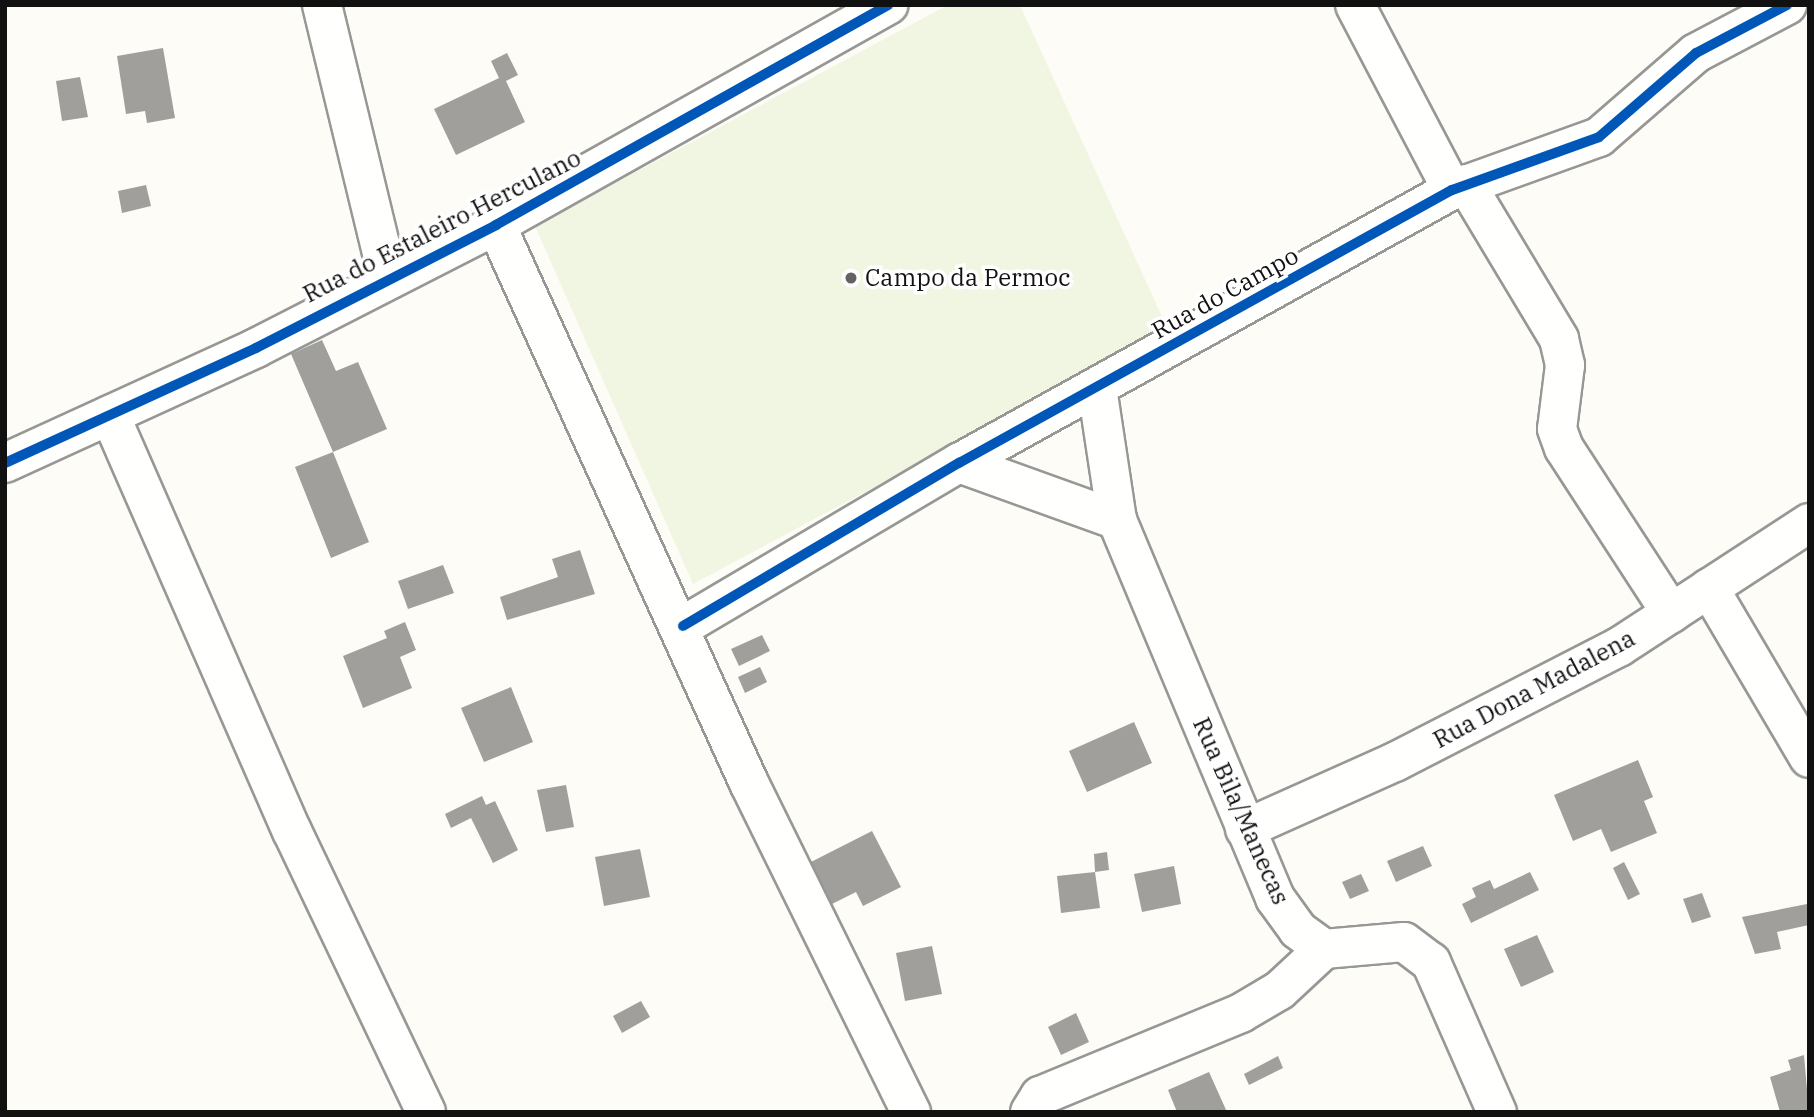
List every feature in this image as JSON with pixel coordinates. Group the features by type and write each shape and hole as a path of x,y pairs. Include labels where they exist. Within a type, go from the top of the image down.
{"street":[{"path":"322,5 388,278"},
{"path":"1355,5 1459,187 1559,339 1565,365 1557,429 1564,448 1671,613"},
{"name":"Rua do Campo","path":"683,626 959,463 1459,187 1599,137 1696,53 1787,5"},
{"name":"Rua do Estaleiro Herculano","path":"5,463 110,415 495,225 868,10"},
{"path":"495,225 683,626 749,783 911,1112"},
{"name":"Rua Bila/Manecas","path":"1097,388 1118,520 1275,898 1298,930 1324,949"},
{"path":"110,415 292,831 426,1112"},
{"path":"959,463 1118,520"},
{"name":"Rua Dona Madalena","path":"1245,829 1395,762 1671,613 1809,523"},
{"path":"1709,588 1809,758"},
{"path":"1030,1112 1040,1096 1241,1013 1280,990 1324,949 1404,942 1431,962 1497,1112"}],"green space":[{"name":"Campo da Permoc","path":"948,5 1020,5 1168,330 693,584 535,226"}],"building":[{"path":"163,48 175,118 147,123 145,111 126,114 117,56"},
{"path":"507,53 518,75 506,81 525,122 456,155 434,109 499,78 491,61"},
{"path":"80,77 88,117 62,121 56,81"},
{"path":"146,185 151,206 122,213 118,191"},
{"path":"322,340 336,371 358,362 387,429 333,452 291,354"},
{"path":"333,452 369,542 331,558 295,467"},
{"path":"580,550 595,594 507,620 500,597 558,577 552,559"},
{"path":"443,565 454,593 408,609 398,581"},
{"path":"405,622 416,650 400,657 412,688 363,708 343,656 387,638 384,631"},
{"path":"762,635 770,651 739,666 731,649"},
{"path":"760,667 767,682 745,693 738,677"},
{"path":"511,687 533,742 484,762 461,708"},
{"path":"1134,722 1152,763 1087,792 1069,751"},
{"path":"1638,760 1653,797 1644,801 1657,833 1611,852 1601,829 1573,841 1554,795"},
{"path":"566,785 574,827 546,832 537,790"},
{"path":"482,796 486,805 495,801 518,850 493,863 471,818 451,828 445,814"},
{"path":"872,831 901,887 863,906 856,892 828,906 807,864"},
{"path":"1423,846 1432,866 1396,882 1387,861"},
{"path":"640,849 650,897 604,906 595,857"},
{"path":"1107,852 1109,870 1095,872 1094,854"},
{"path":"1624,862 1640,894 1628,900 1613,868"},
{"path":"1174,866 1181,904 1142,912 1134,874"},
{"path":"1095,872 1100,908 1061,913 1057,876"},
{"path":"1530,872 1539,890 1471,923 1462,904 1476,897 1472,888 1490,880 1494,889"},
{"path":"1361,874 1369,891 1350,899 1342,882"},
{"path":"1702,893 1711,917 1692,923 1683,899"},
{"path":"1807,904 1809,925 1777,932 1781,949 1755,954 1742,917"},
{"path":"1537,935 1554,972 1521,987 1504,949"},
{"path":"932,946 942,994 905,1001 896,953"},
{"path":"641,1001 650,1017 622,1033 613,1016"},
{"path":"1076,1013 1089,1042 1061,1055 1048,1027"},
{"path":"1804,1055 1809,1112 1780,1112 1770,1077 1791,1070 1788,1060"},
{"path":"1278,1056 1283,1068 1249,1085 1244,1074"},
{"path":"1209,1072 1227,1112 1177,1112 1168,1090"}],"cycle path":[{"path":"5,463 256,348 496,225 888,5"},
{"path":"683,626 959,463 1452,190 1599,137 1696,53 1787,5"}],"place":[{"name":"Campo da Permoc","path":"851,278"}]}
